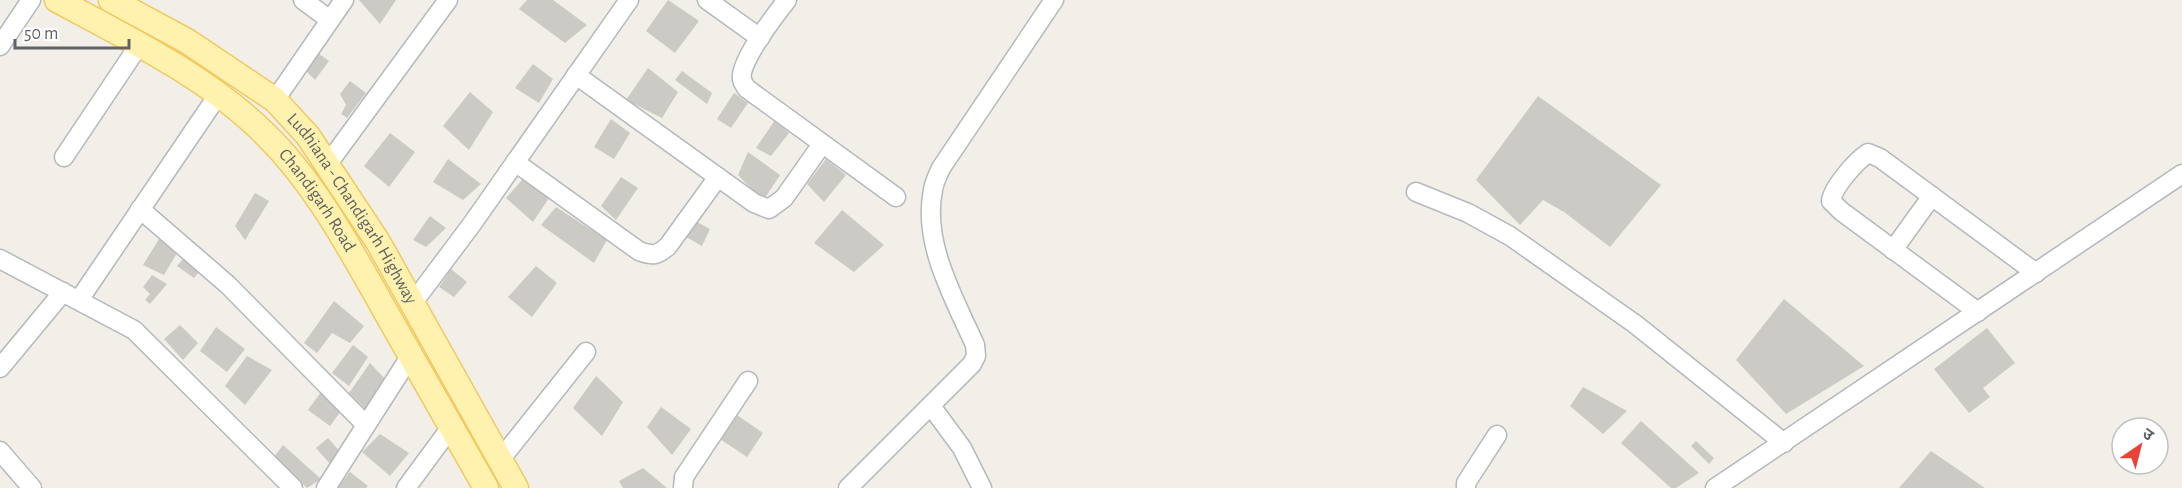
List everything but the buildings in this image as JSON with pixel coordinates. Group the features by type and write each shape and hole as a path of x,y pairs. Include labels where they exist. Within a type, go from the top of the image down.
{"main road":[{"name":"Chandigarh Road","path":"57,0 139,45 218,95 267,135 296,169 333,221 486,488"},
{"name":"Ludhiana - Chandigarh Highway","path":"111,0 187,41 275,100 308,136 378,243 516,488"}],"street":[{"path":"0,46 31,0"},
{"path":"303,0 330,20"},
{"path":"275,100 344,0"},
{"path":"327,165 448,0"},
{"path":"412,304 472,224 629,0"},
{"path":"707,0 760,38"},
{"path":"787,0 743,67 741,79 746,88 896,197"},
{"path":"848,488 972,364 976,356 975,345 944,277 934,240 931,203 933,187 941,168 1054,0"},
{"path":"64,157 139,45"},
{"path":"576,75 753,203 769,209 784,198 822,144"},
{"path":"79,300 218,95"},
{"path":"1978,312 1840,211 1831,201 1832,194 1860,158 1868,153 1880,158 2036,273"},
{"path":"515,162 639,251 652,256 659,254 668,246 718,177"},
{"path":"1715,488 2182,174"},
{"path":"1416,192 1468,213 1510,236 1635,324 1784,443"},
{"path":"1893,250 1932,196"},
{"path":"140,209 228,285 366,425"},
{"path":"0,259 134,330 293,488"},
{"path":"0,368 63,292"},
{"path":"500,460 586,351"},
{"path":"326,488 411,355"},
{"path":"683,488 684,477 748,381"},
{"path":"931,406 962,448 982,488"},
{"path":"406,488 451,426"},
{"path":"1466,488 1466,483 1497,435"},
{"path":"0,451 32,488"}]}
